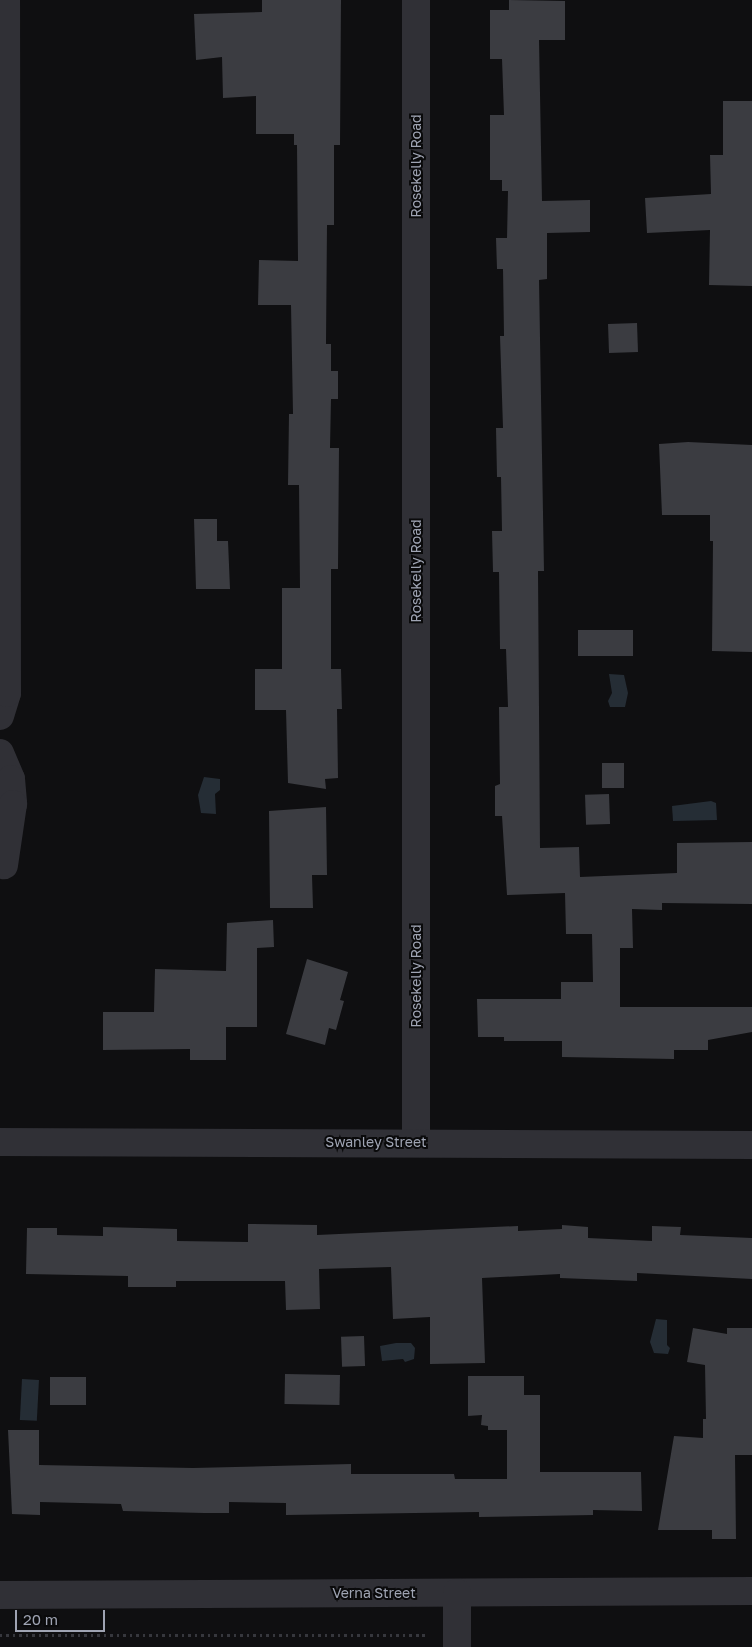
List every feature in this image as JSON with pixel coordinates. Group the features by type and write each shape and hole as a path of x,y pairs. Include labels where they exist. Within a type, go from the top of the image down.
{"street":[{"path":"0,716 8,693 6,0"},
{"name":"Rosekelly Road","path":"416,0 416,1142"},
{"path":"0,753 11,780 13,804 4,865"},
{"name":"Swanley Street","path":"0,1142 416,1142 752,1145"},
{"path":"445,1641 457,1592"},
{"name":"Verna Street","path":"0,1595 750,1592"}],"path":[{"path":"0,1636 445,1641"}],"shaded area":[{"path":"609,674 624,675 628,693 625,707 610,707 608,701 612,693"},
{"path":"204,777 220,779 220,790 215,794 216,814 201,813 198,795"},
{"path":"711,801 716,803 717,820 673,821 672,806"},
{"path":"656,1319 667,1320 667,1345 670,1348 668,1354 654,1353 650,1342"},
{"path":"411,1343 415,1348 414,1359 405,1362 403,1359 382,1361 380,1346"},
{"path":"22,1379 39,1380 37,1421 20,1420"}],"building":[{"path":"262,0 341,0 340,145 334,145 334,225 327,225 326,344 331,344 331,371 338,371 338,399 331,399 330,448 339,448 338,569 331,569 331,669 341,669 342,709 337,709 338,778 325,779 326,789 288,783 286,710 255,710 255,669 282,669 282,588 300,588 299,485 288,485 289,414 293,414 291,305 258,305 259,260 298,261 297,145 294,145 294,134 256,134 256,96 223,98 222,57 196,60 194,14 262,12"},
{"path":"509,0 565,1 565,40 539,40 542,201 590,200 590,232 547,233 547,279 539,280 544,571 538,571 540,848 579,847 580,877 677,873 677,843 752,842 752,904 662,903 662,910 632,909 633,948 620,948 620,1007 752,1007 752,1032 708,1040 708,1050 674,1050 674,1059 562,1057 562,1041 504,1041 504,1037 478,1037 477,999 561,999 561,982 593,982 592,934 566,934 565,893 507,895 502,816 495,816 495,786 500,784 499,707 508,707 506,649 500,649 499,572 493,572 492,531 502,531 501,477 497,477 496,428 503,428 500,336 504,336 503,269 497,269 496,238 507,238 508,191 502,191 502,180 490,180 490,115 504,115 502,59 490,59 490,10 509,10"},
{"path":"723,101 752,101 752,286 709,285 710,230 647,233 645,198 711,194 710,155 723,155"},
{"path":"637,323 638,352 609,353 608,324"},
{"path":"688,442 752,445 752,652 712,651 713,541 710,541 710,515 662,515 659,444"},
{"path":"194,519 217,519 217,541 228,541 230,589 196,589"},
{"path":"578,630 633,630 633,656 578,656"},
{"path":"602,763 624,763 624,788 602,788"},
{"path":"609,794 610,824 586,825 585,795"},
{"path":"326,807 327,875 312,875 313,908 270,908 269,811"},
{"path":"273,920 274,947 257,948 257,1027 226,1027 226,1060 190,1060 190,1049 103,1050 103,1012 154,1012 155,969 226,971 227,923"},
{"path":"307,959 348,972 340,1000 344,1001 336,1030 329,1028 325,1045 286,1034"},
{"path":"248,1224 317,1225 317,1235 518,1226 518,1231 562,1229 562,1225 588,1227 588,1238 652,1241 652,1226 681,1227 680,1235 752,1238 752,1279 637,1273 637,1281 560,1278 560,1274 482,1278 485,1363 430,1364 430,1317 393,1319 391,1267 319,1269 320,1309 286,1310 285,1281 176,1281 176,1287 128,1287 128,1276 26,1274 27,1228 57,1228 57,1235 103,1236 103,1227 177,1229 177,1241 248,1242"},
{"path":"693,1328 727,1334 727,1328 752,1328 752,1455 735,1455 736,1539 712,1539 712,1530 658,1530 674,1436 703,1438 703,1419 706,1419 705,1365 687,1362"},
{"path":"364,1336 365,1366 342,1367 341,1337"},
{"path":"285,1374 340,1375 339,1405 284,1404"},
{"path":"468,1376 524,1376 524,1395 540,1395 540,1472 641,1472 642,1511 593,1510 593,1515 479,1517 479,1512 286,1515 286,1503 229,1502 229,1513 204,1513 123,1511 121,1504 40,1502 40,1515 12,1514 8,1430 39,1430 39,1465 193,1468 351,1464 351,1474 454,1474 455,1479 507,1479 507,1430 488,1430 488,1426 481,1425 482,1415 468,1416"},
{"path":"50,1377 86,1377 86,1405 50,1405"}]}
